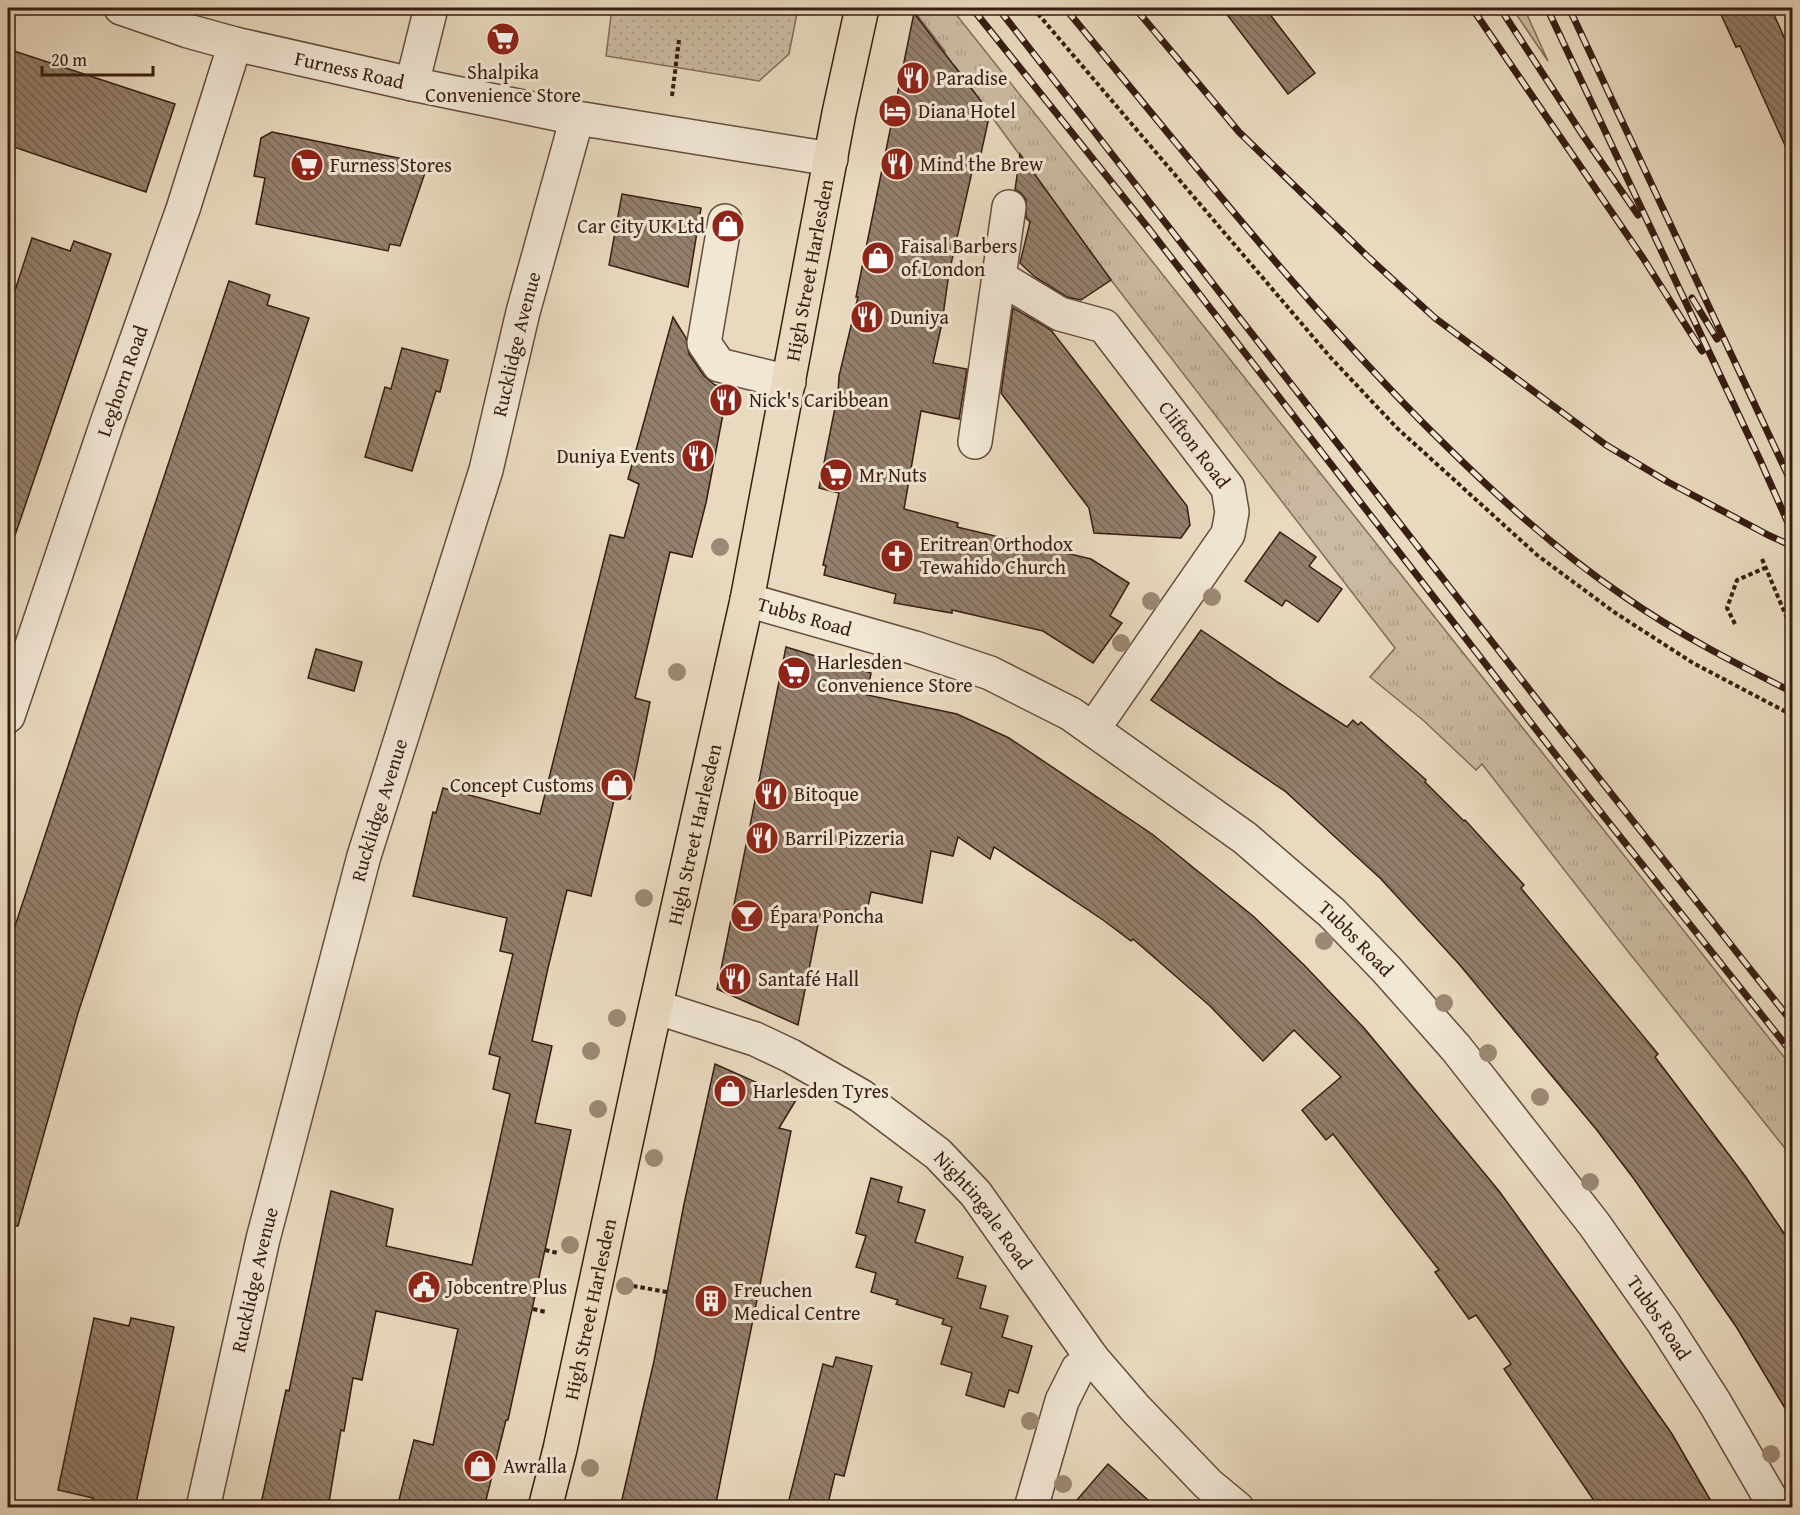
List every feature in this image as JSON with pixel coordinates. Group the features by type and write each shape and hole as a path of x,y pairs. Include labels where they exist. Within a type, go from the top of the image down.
{"main road":[{"name":"High Street Harlesden","path":"544,1508 560,1449 747,600 862,8"}],"street":[{"name":"Furness Road","path":"121,8 235,44 412,84 577,118 831,159"},
{"path":"412,84 431,8"},
{"name":"Leghorn Road","path":"8,716 108,420 183,209 235,44"},
{"name":"Rucklidge Avenue","path":"203,1508 263,1239 363,856 486,470 523,312 577,118"},
{"path":"975,442 1009,207"},
{"path":"725,221 704,343 719,365 789,382"},
{"name":"Clifton Road","path":"999,277 1060,314 1104,326 1228,488 1232,512 1228,534 1093,729"},
{"name":"Tubbs Road","path":"747,600 909,646 990,673 1071,714 1254,846 1332,913 1387,970 1502,1104 1594,1224 1669,1331 1715,1403 1776,1508"},
{"name":"Nightingale Road","path":"656,1007 754,1039 791,1056 861,1096 938,1154 976,1194 1092,1358 1136,1409 1208,1484 1237,1508"},
{"path":"1031,1508 1062,1401 1078,1369 1092,1358"}],"path":[{"path":"1033,8 1331,358 1397,428 1436,465 1537,555 1614,612 1693,663 1792,715"},
{"path":"672,100 679,40"},
{"path":"1762,559 1792,630"},
{"path":"1735,624 1727,608 1737,580 1765,568"},
{"path":"1788,740 1792,749"},
{"path":"545,1250 558,1253"},
{"path":"633,1286 667,1292"},
{"path":"533,1309 546,1312"}],"green space":[{"path":"612,8 798,8 789,54 759,81 606,56"},
{"path":"915,8 951,8 1792,1067 1792,1157 1482,764 1476,770 1424,721 1370,677 1395,648 1111,280 954,65 943,63 945,51 914,11"},
{"path":"1512,8 1524,8 1548,61"}],"building":[{"path":"1222,8 1265,8 1315,73 1288,94"},
{"path":"1718,8 1771,8 1792,55 1792,161 1740,46 1736,47"},
{"path":"914,13 990,113 978,167 974,163 949,273 942,323 933,363 967,369 959,419 921,411 904,509 958,523 957,527 1091,559 1129,583 1110,616 1122,623 1093,663 1043,631 952,610 952,613 894,603 896,594 824,575 826,566 823,565 839,493 819,488 838,393 839,376 858,297 856,297"},
{"path":"8,49 175,104 146,192 8,145"},
{"path":"272,132 428,164 400,246 390,244 388,251 256,224 265,178 254,176 261,138"},
{"path":"1020,154 1111,280 1081,300 1067,297 1035,277 1020,263 1030,222 1026,218 1026,200 1021,193 1015,190"},
{"path":"622,194 701,208 688,287 609,265"},
{"path":"32,238 70,251 74,241 111,254 12,544 8,543 8,312"},
{"path":"229,281 270,295 267,305 309,318 78,1013 18,1226 8,1225 8,947"},
{"path":"1013,308 1051,330 1187,506 1190,525 1181,538 1094,533 1089,508 1001,393"},
{"path":"673,317 686,338 689,354 704,376 715,385 728,388 706,503 692,557 670,552 635,698 650,702 630,799 615,796 591,896 567,890 532,1041 552,1046 535,1123 571,1130 508,1420 506,1420 484,1508 397,1508 414,1440 433,1445 458,1329 376,1311 362,1380 353,1378 344,1431 341,1430 328,1508 260,1508 286,1390 289,1391 331,1191 393,1209 386,1246 472,1265 510,1094 493,1089 500,1057 489,1054 513,954 500,951 507,918 413,896 433,812 436,813 443,788 540,814 610,535 624,538 639,484 628,479"},
{"path":"402,348 448,360 440,392 436,391 412,471 365,457 385,387 391,389"},
{"path":"1280,532 1316,557 1309,566 1342,589 1318,622 1286,600 1282,606 1245,581"},
{"path":"1201,630 1347,727 1353,720 1358,725 1361,722 1426,780 1425,782 1465,820 1524,885 1521,888 1658,1054 1655,1057 1745,1176 1792,1245 1792,1420 1737,1328 1634,1179 1596,1129 1459,964 1381,879 1286,792 1151,700"},
{"path":"786,647 871,673 867,695 957,714 1009,738 1152,834 1253,916 1364,1028 1499,1191 1672,1434 1715,1508 1599,1508 1504,1369 1511,1364 1476,1315 1469,1319 1435,1272 1439,1270 1333,1134 1326,1140 1302,1110 1341,1077 1294,1030 1263,1061 1210,1006 1133,939 1131,941 994,847 990,859 958,837 953,856 931,851 922,903 871,892 866,915 846,910 845,918 820,914 798,1025 717,989"},
{"path":"316,649 362,662 354,691 308,678"},
{"path":"715,1064 796,1100 779,1128 791,1131 715,1508 620,1508 654,1361 684,1204"},
{"path":"871,1178 902,1187 898,1202 925,1210 915,1242 963,1257 957,1278 986,1286 980,1308 1008,1316 1002,1337 1032,1346 1018,1393 1009,1390 1004,1407 966,1395 972,1373 941,1364 952,1327 942,1324 944,1319 896,1304 898,1300 871,1292 876,1273 856,1267 866,1236 856,1233"},
{"path":"94,1318 129,1326 131,1318 174,1327 135,1508 90,1508 93,1498 58,1490"},
{"path":"836,1357 872,1366 844,1476 835,1474 827,1508 787,1508 823,1364 833,1367"},
{"path":"1108,1464 1129,1483 1157,1508 1070,1508"}],"railway":[{"path":"972,8 1149,229 1583,790 1792,1053"},
{"path":"998,8 1553,720 1792,1022"},
{"path":"1065,8 1283,271 1375,373 1470,469 1545,536 1598,578 1645,611 1686,636 1792,692"},
{"path":"1135,8 1239,132 1368,257 1435,318 1606,445 1668,482 1792,546"},
{"path":"1472,8 1643,258 1702,351"},
{"path":"1500,8 1638,215"},
{"path":"1547,8 1792,532"},
{"path":"1569,8 1792,484"},
{"path":"1692,298 1717,339"}],"place":[{"name":"Shalpika Convenience Store","path":"503,39"},
{"name":"Paradise","path":"913,78"},
{"name":"Diana Hotel","path":"895,111"},
{"name":"Mind the Brew","path":"897,164"},
{"name":"Furness Stores","path":"307,165"},
{"name":"Car City UK Ltd","path":"728,226"},
{"name":"Faisal Barbers of London","path":"878,258"},
{"name":"Duniya","path":"867,317"},
{"name":"Nick's Caribbean","path":"726,400"},
{"name":"Duniya Events","path":"698,456"},
{"name":"Mr Nuts","path":"836,475"},
{"name":"Eritrean Orthodox Tewahido Church","path":"897,556"},
{"name":"Harlesden Convenience Store","path":"794,673"},
{"name":"Concept Customs","path":"617,785"},
{"name":"Bitoque","path":"771,794"},
{"name":"Barril Pizzeria","path":"762,838"},
{"name":"Épara Poncha","path":"747,916"},
{"name":"Santafé Hall","path":"735,979"},
{"name":"Harlesden Tyres","path":"730,1091"},
{"name":"Jobcentre Plus","path":"424,1287"},
{"name":"Freuchen Medical Centre","path":"711,1301"},
{"name":"Awralla","path":"480,1466"}]}
